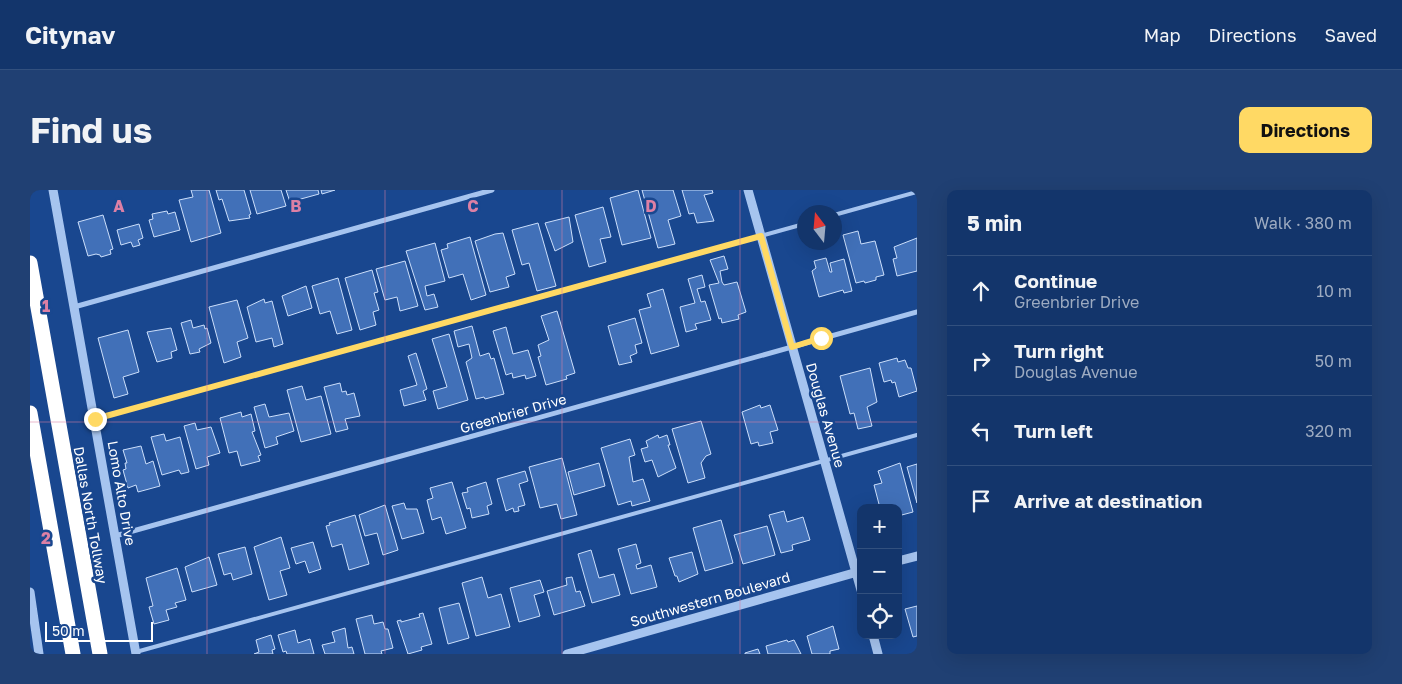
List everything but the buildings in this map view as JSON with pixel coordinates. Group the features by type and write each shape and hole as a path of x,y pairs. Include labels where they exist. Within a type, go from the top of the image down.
{"highway":[{"name":"Dallas North Tollway","path":"30,263 100,654"},
{"path":"30,413 73,654"}],"street":[{"name":"Lomo Alto Drive","path":"55,190 136,653"},
{"path":"74,307 492,190"},
{"name":"Douglas Avenue","path":"748,190 824,460 857,569"},
{"name":"Greenbrier Drive","path":"115,536 917,312"},
{"path":"902,560 917,556"},
{"name":"Southwestern Boulevard","path":"567,654 857,572"},
{"path":"30,592 39,654"},
{"path":"874,639 878,654"}],"lane":[{"path":"842,213 917,192"},
{"path":"95,419 797,226"},
{"path":"136,653 917,435"}],"route":[{"path":"95,419 761,236 792,347 821,338"}]}
